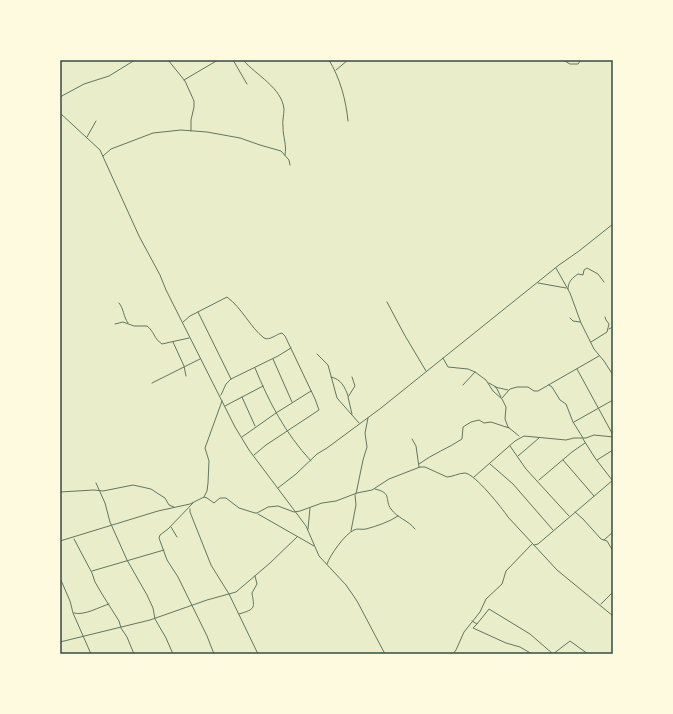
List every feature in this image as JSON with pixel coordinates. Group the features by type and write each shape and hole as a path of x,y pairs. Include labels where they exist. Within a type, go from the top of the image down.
{"street":[{"path":"60,97 79,86 109,76 135,60"},
{"path":"168,60 184,80 194,101 191,131"},
{"path":"184,80 218,60"},
{"path":"233,60 247,84"},
{"path":"243,60 272,86 283,104 283,128 286,147 285,155"},
{"path":"329,60 335,70 345,100 348,121"},
{"path":"335,70 348,60"},
{"path":"563,60 574,65 578,64 581,60"},
{"path":"60,113 99,149 139,236 160,275 229,417 242,438 308,530 318,554 357,601 385,653 382,654"},
{"path":"87,138 96,121"},
{"path":"102,156 111,149 153,133 181,130 207,132 240,138 281,151 285,155 290,165"},
{"path":"277,488 311,461 317,454 333,444 381,408 613,224"},
{"path":"556,268 572,297 582,323 596,352 600,355 613,375"},
{"path":"567,289 572,278 578,274 583,276 584,270 587,268 598,274 604,282"},
{"path":"537,283 567,289"},
{"path":"183,322 198,312 227,297 235,304 262,337 267,339 282,333 291,348 318,406 318,412 254,455"},
{"path":"387,302 426,371"},
{"path":"119,303 124,309 124,316 128,323"},
{"path":"198,312 231,379"},
{"path":"606,317 609,324 608,330"},
{"path":"570,318 573,321 582,323"},
{"path":"115,324 121,322 137,326 146,326 162,344 191,338"},
{"path":"591,342 605,334 613,327"},
{"path":"173,342 184,366 186,376"},
{"path":"220,396 226,384 231,379 255,368 291,348"},
{"path":"317,354 328,365 337,398 359,423"},
{"path":"501,398 509,390 517,386 528,387 536,392 600,355"},
{"path":"443,358 448,367 468,369 475,372 495,387 506,407 505,418 510,429"},
{"path":"152,383 201,359"},
{"path":"272,359 293,402"},
{"path":"255,368 276,413 287,432 311,461"},
{"path":"577,369 613,436"},
{"path":"463,385 475,372"},
{"path":"331,376 342,383 348,397 352,415"},
{"path":"348,397 356,386 352,377"},
{"path":"489,383 494,392 501,398"},
{"path":"454,654 462,635 472,621 481,612 486,598 502,584 506,571 533,545 537,545 569,516 613,480 596,460 585,443 573,422 566,404 560,400 552,387 548,385"},
{"path":"224,406 263,386"},
{"path":"495,387 509,390"},
{"path":"242,438 255,427 311,391"},
{"path":"242,396 255,427"},
{"path":"573,422 613,400"},
{"path":"60,541 158,511 177,507 204,497 207,491 209,461 205,448 222,401"},
{"path":"351,532 356,505 355,494 367,447 366,433 368,417"},
{"path":"419,464 427,458 445,450 461,440 463,437 463,427 471,422 479,420 484,423 492,422 510,429 520,437"},
{"path":"473,477 520,437 540,437 551,440 566,440 594,435 613,436"},
{"path":"517,457 540,437"},
{"path":"412,439 416,446 419,467"},
{"path":"538,481 585,443"},
{"path":"510,446 517,457 569,516"},
{"path":"596,460 613,450"},
{"path":"563,460 594,496"},
{"path":"490,463 512,484 553,530"},
{"path":"258,513 268,507 278,506 294,512 300,512 322,503 339,500 374,489 389,480 419,467 425,467 447,477 463,473 473,477 533,545 561,573 613,616"},
{"path":"96,483 105,503 112,526 127,560 147,595 153,608 155,619 173,654"},
{"path":"60,492 99,491 130,485 157,492 165,498 169,505 177,507"},
{"path":"374,489 381,491 386,495 389,508 398,516 410,523 415,529"},
{"path":"204,497 208,498 214,503 220,498 226,498 242,510 258,513 315,546"},
{"path":"193,502 190,507 160,537 167,560 178,577 207,636 214,654"},
{"path":"190,507 190,512 211,565 229,594 258,654"},
{"path":"308,530 311,507"},
{"path":"575,512 608,543 613,551"},
{"path":"327,564 335,550 351,532 356,529 366,529 389,522 398,516"},
{"path":"171,526 177,537"},
{"path":"604,540 613,532"},
{"path":"60,642 155,619 238,590 297,536"},
{"path":"73,538 92,571 95,582 119,621 134,654"},
{"path":"92,571 164,550"},
{"path":"238,614 248,611 253,607 254,603 252,592 257,584 255,576"},
{"path":"60,578 91,654"},
{"path":"600,604 613,592"},
{"path":"73,612 77,614 109,604"},
{"path":"473,628 489,609 530,634 553,654 570,641 588,654"},
{"path":"472,621 477,624"},
{"path":"468,626 506,643 520,647 532,654"}]}
